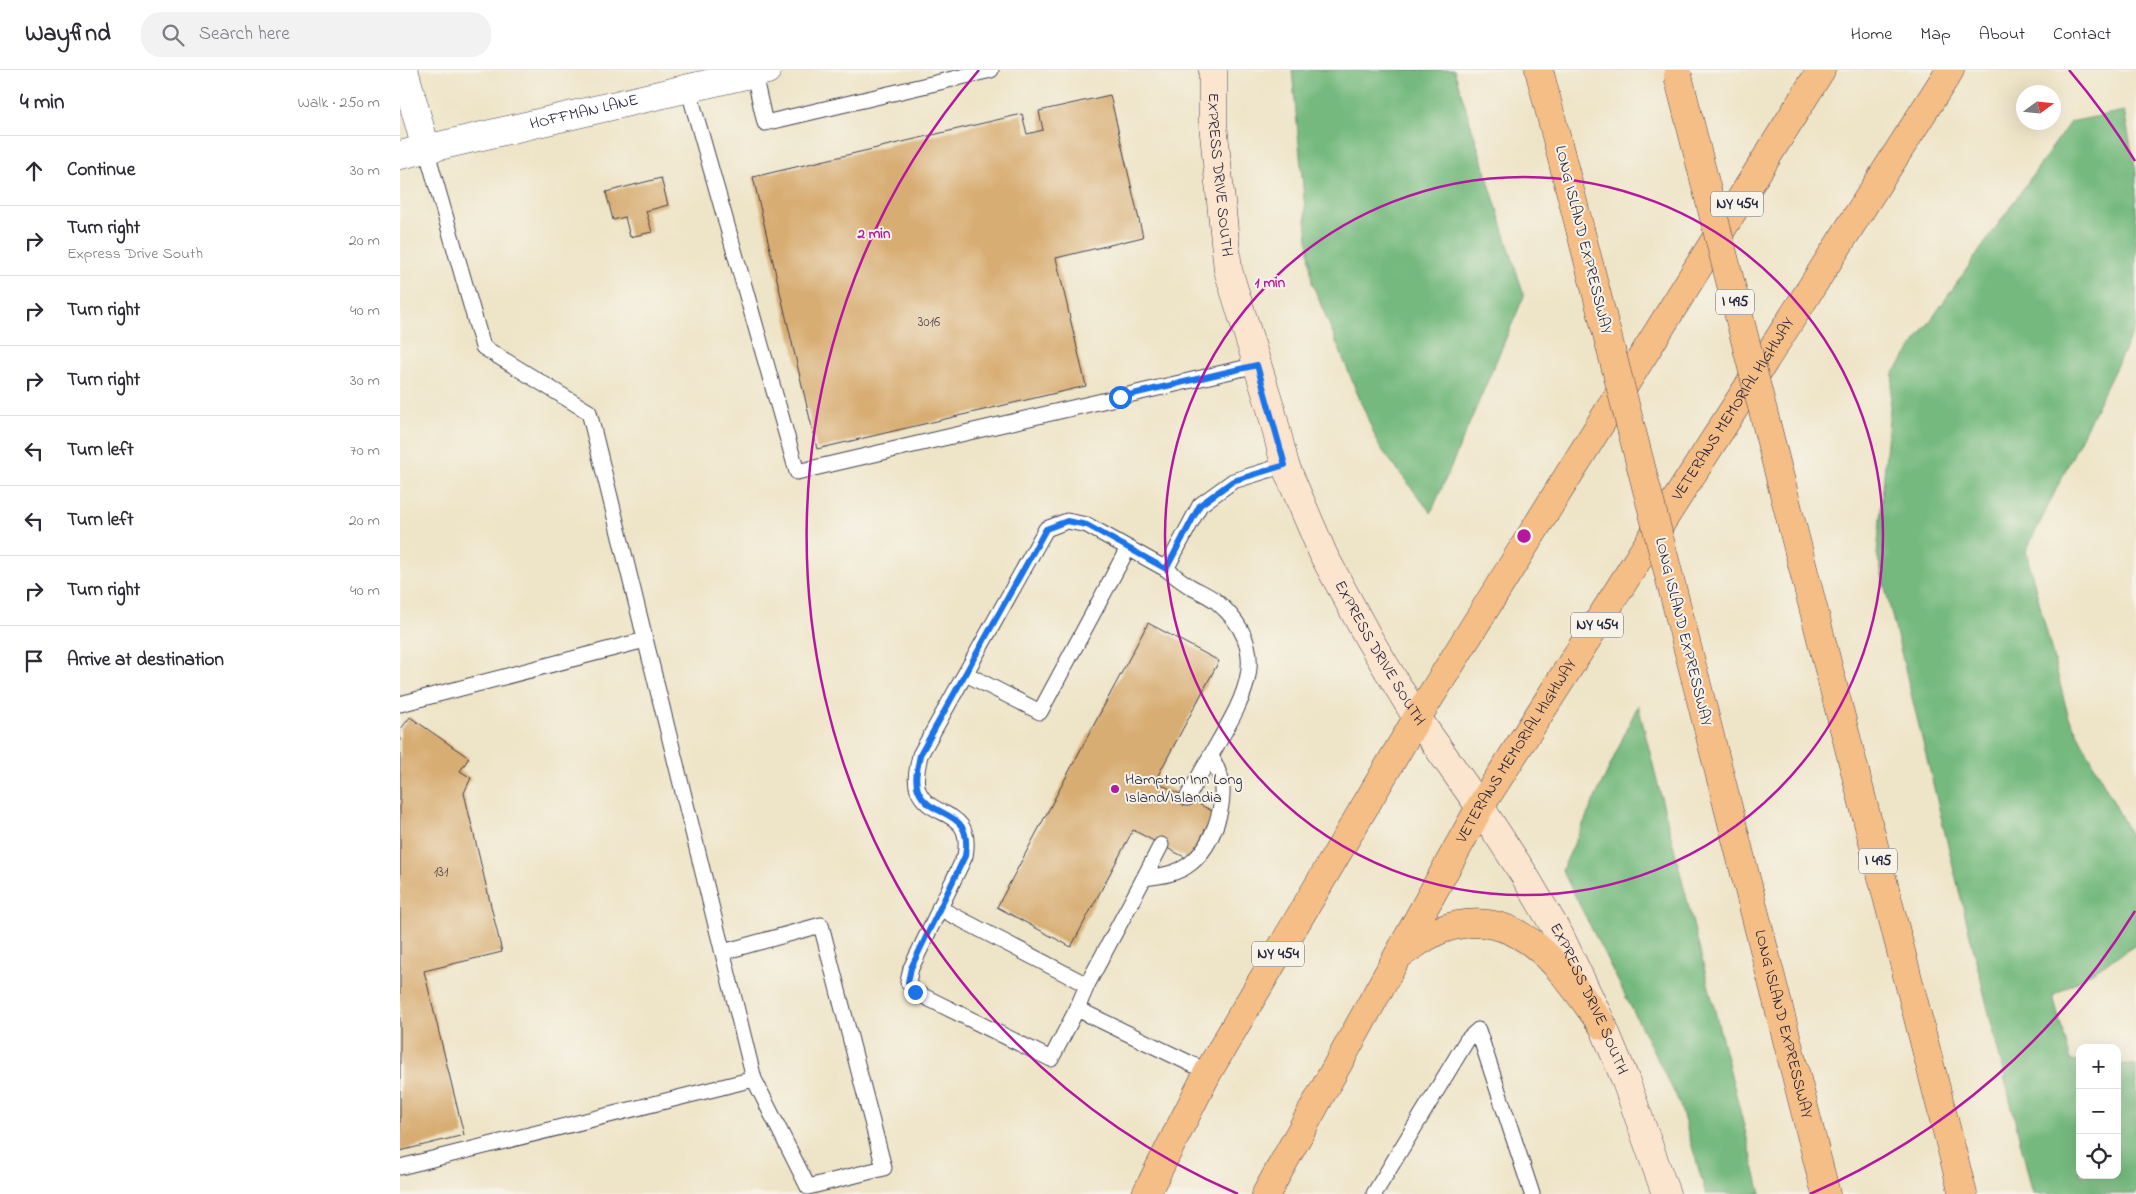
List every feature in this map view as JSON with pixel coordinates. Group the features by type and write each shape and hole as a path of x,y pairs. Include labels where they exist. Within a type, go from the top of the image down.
{"highway":[{"name":"LONG ISLAND EXPRESSWAY","path":"1539,70 1826,1194"},
{"name":"NY 454","path":"1146,1194 1208,1072 1416,718 1820,70"},
{"name":"VETERANS MEMORIAL HIGHWAY","path":"1266,1194 1480,807 1950,70"},
{"name":"I 495","path":"1677,73 1962,1194"},
{"path":"1398,956 1441,930 1469,923 1494,924 1520,934 1542,949 1564,973 1603,1026"}],"main road":[{"name":"EXPRESS DRIVE SOUTH","path":"1213,70 1213,124 1228,270 1285,465 1324,556 1416,718 1480,807 1523,873 1560,936 1603,1026 1648,1139 1666,1194"}],"street":[{"path":"404,70 426,149"},
{"name":"HOFFMAN LANE","path":"400,155 758,71"}],"lane":[{"path":"758,71 765,124 991,70"},
{"path":"688,88 797,472 1257,365"},
{"path":"426,149 483,347 589,412 754,1080 808,1187 884,1168 821,925 723,952"},
{"path":"1166,569 1200,505 1233,481 1285,465"},
{"path":"1161,845 1087,985 1077,1009 1051,1059 915,992 908,982 911,968 965,856 968,843 964,829 953,817 931,806 918,790 916,772 920,755 1046,529 1067,521 1087,525 1166,569 1189,586 1215,600 1236,619 1248,647 1250,676 1235,713 1187,798"},
{"path":"966,674 1040,712 1128,548"},
{"path":"400,704 645,640"},
{"path":"1144,878 1167,875 1190,864 1210,841 1220,810 1221,780 1211,754"},
{"path":"939,908 1087,985"},
{"path":"1077,1009 1208,1072"},
{"path":"1374,1194 1467,1040 1478,1030 1532,1194"},
{"path":"400,1167 754,1080"}],"green space":[{"path":"1292,70 1454,70 1524,296 1431,513 1379,446 1312,283"},
{"path":"2124,111 2136,171 2136,326 2026,551 2068,715 2136,845 2136,945 2053,996 2071,1061 2076,1062 2076,1179 2121,1179 2121,1064 2136,1065 2136,1194 2033,1194 1877,554 1893,374 2070,122"},
{"path":"1638,705 1761,1194 1706,1194 1679,1102 1562,870"}],"building":[{"path":"1110,95 1143,237 1056,258 1086,386 817,449 753,177 1022,114 1027,134 1043,130 1039,111"},
{"path":"661,178 668,205 646,211 652,232 630,237 625,217 613,220 606,192"},
{"name":"Hampton Inn Long Island/Islandia","path":"1148,623 1219,661 1155,781 1214,812 1190,860 1133,830 1071,947 997,907"},
{"path":"410,717 469,758 460,771 471,778 464,793 502,952 424,971 464,1135 400,1151 400,730"}],"place":[{"name":"Hampton Inn Long Island/Islandia","path":"1115,789"}],"route":[{"path":"915,992 908,982 911,968 965,856 968,843 964,829 953,817 931,806 918,790 916,772 920,755 1046,529 1067,521 1087,525 1166,569 1200,505 1233,481 1285,465 1271,409 1257,365 1120,397"}]}
